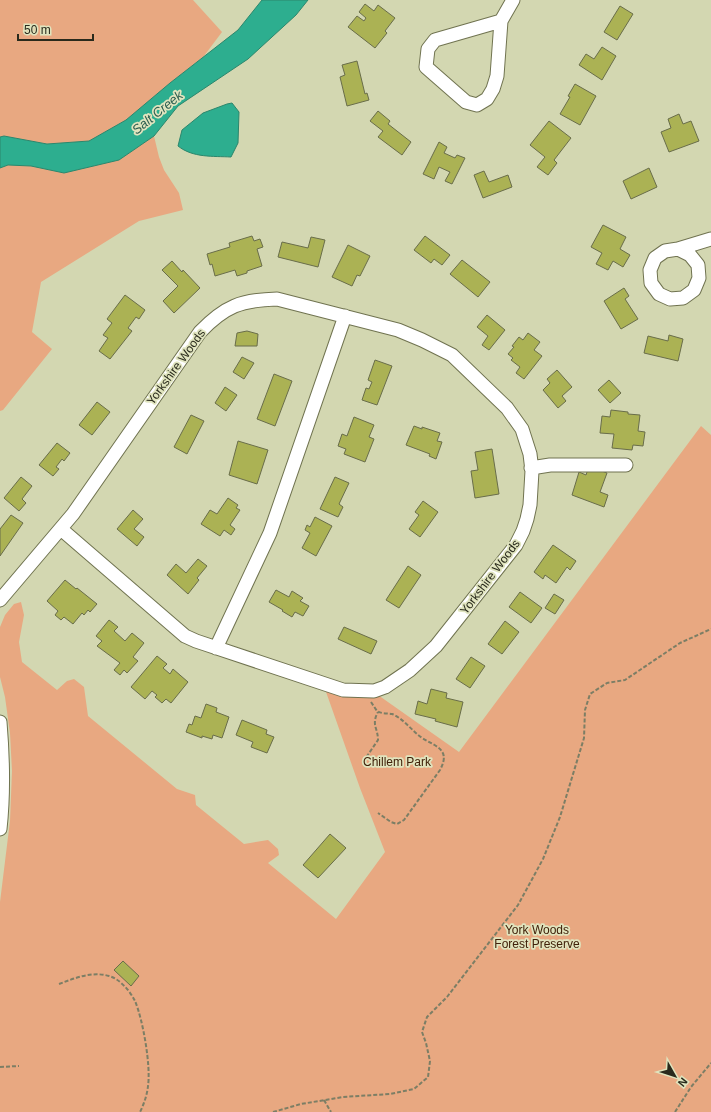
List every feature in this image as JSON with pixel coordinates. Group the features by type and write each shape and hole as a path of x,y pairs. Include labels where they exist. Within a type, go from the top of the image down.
{"street":[{"path":"501,21 435,40 428,49 426,67 466,102 477,105 486,99 493,89 496,76 501,21 513,0"},
{"path":"678,250 711,239"},
{"name":"Yorkshire Woods","path":"0,600 73,514 200,332 220,313 244,302 276,300 345,316 398,330 452,355 507,408 516,419 522,429 530,454 532,468 530,505 523,531 516,545 436,646 410,670 385,687 368,692 343,690 216,648 185,636 61,529"},
{"path":"216,648 270,533 345,316"},
{"path":"532,468 550,465 626,465"},
{"path":"0,722 3,786 0,829"}],"path":[{"path":"273,1112 301,1104 324,1100 414,1089 428,1077 430,1061 422,1032 427,1017 447,997 518,905 543,859 560,817 584,738 585,710 590,694 607,683 625,680 680,643 711,629"},
{"path":"368,692 374,709 378,712 393,715 402,720 417,735 440,748 444,758 440,770 404,820 397,824 391,822 378,813"},
{"path":"363,762 378,740 374,724 378,712"},
{"path":"59,984 95,974 110,976 129,991 134,1001 142,1027 148,1072 148,1085 140,1112"},
{"path":"675,1112 691,1087 711,1063"},
{"path":"0,1067 19,1066"},
{"path":"324,1100 331,1112"}],"green space":[{"path":"0,0 193,0 222,32 204,56 126,120 89,141 47,144 4,136 0,137"},
{"path":"154,136 164,170 179,193 183,210 139,221 41,282 32,332 52,349 3,410 0,411 0,168 8,165 31,166 64,173 119,160"},
{"name":"York Woods Forest Preserve","path":"701,426 711,435 711,1112 0,1112 0,902 10,821 12,771 10,733 5,697 0,677 0,627 5,615 14,604 21,602 24,615 19,642 22,662 57,690 67,681 74,679 84,687 88,716 177,789 195,795 196,805 244,844 268,840 278,849 279,855 268,863 336,919 385,852 360,788 325,689 357,697 378,695 459,752"}],"water":[{"name":"Salt Creek","path":"262,0 308,0 296,15 248,59 178,106 154,136 119,160 64,173 31,166 8,165 0,168 0,137 4,136 47,144 89,141 126,120 170,83 238,30"},
{"path":"232,103 239,112 238,143 231,157 190,153 178,146 182,130 203,113"}],"building":[{"path":"365,4 374,11 378,5 395,18 385,31 387,33 375,48 348,27 357,16 364,21 366,18 359,12"},
{"path":"620,6 633,14 617,40 604,32"},
{"path":"602,47 616,56 602,80 579,65 586,54 594,59"},
{"path":"357,61 365,94 367,93 369,100 347,106 340,77 345,75 342,65"},
{"path":"575,84 596,96 580,125 560,114 570,97 568,96"},
{"path":"378,111 390,121 388,124 411,142 402,155 378,137 383,131 370,121"},
{"path":"679,114 683,124 691,121 699,141 669,152 661,132 671,128 668,119"},
{"path":"549,121 571,138 554,160 557,163 548,175 537,167 545,157 530,145"},
{"path":"439,142 447,147 444,153 455,158 457,155 465,158 452,184 445,181 450,172 439,167 434,179 423,174"},
{"path":"649,168 657,187 631,199 623,181"},
{"path":"484,171 489,182 508,175 512,187 483,198 474,175"},
{"path":"603,225 626,237 620,249 630,255 623,267 613,261 608,270 596,264 602,253 591,247"},
{"path":"252,236 254,241 260,239 263,247 257,249 262,266 237,276 235,270 215,276 212,264 210,265 207,254 230,247 229,243"},
{"path":"425,236 450,255 442,265 434,259 431,263 414,250"},
{"path":"311,237 325,240 318,267 278,257 282,242 308,248"},
{"path":"348,245 370,256 360,276 357,275 352,286 332,277"},
{"path":"462,260 490,282 478,297 450,274"},
{"path":"172,261 200,288 174,313 163,301 178,286 162,270"},
{"path":"624,288 629,296 625,299 638,319 621,329 604,301"},
{"path":"125,295 145,310 139,319 136,317 128,328 132,331 110,359 99,351 108,338 103,335 112,323 107,319"},
{"path":"487,315 505,330 489,350 482,345 488,336 477,327"},
{"path":"247,331 258,334 257,346 235,346 237,333"},
{"path":"528,333 540,342 534,350 542,356 524,379 516,373 520,367 511,360 513,358 508,354 514,347 512,346 519,337 523,340"},
{"path":"669,335 683,339 678,361 644,353 648,336 668,341"},
{"path":"242,357 254,363 244,379 233,372"},
{"path":"375,360 392,366 377,405 362,400 366,388 369,389 372,382 368,380"},
{"path":"557,370 572,387 562,396 566,401 558,408 543,390 550,383 547,379"},
{"path":"274,374 292,381 275,426 257,419"},
{"path":"609,380 621,393 610,403 598,390"},
{"path":"225,387 237,395 226,411 215,403"},
{"path":"97,402 110,412 92,435 79,425"},
{"path":"611,410 640,415 638,431 645,432 643,446 633,445 632,450 612,448 614,434 600,433 602,416 610,417"},
{"path":"191,415 204,421 187,454 174,447"},
{"path":"354,417 374,425 369,437 374,439 365,462 344,454 346,449 338,446 342,434 347,436"},
{"path":"414,426 440,433 437,441 442,442 436,459 429,456 430,454 406,445"},
{"path":"238,441 268,450 257,484 229,475"},
{"path":"57,443 70,453 64,461 62,459 56,467 59,469 53,476 39,465"},
{"path":"492,449 499,494 475,498 471,471 478,470 475,452"},
{"path":"589,466 607,473 600,492 608,495 604,507 572,495 579,472 586,475"},
{"path":"21,477 32,486 22,499 26,503 19,511 4,498"},
{"path":"335,477 349,483 339,504 343,507 338,517 320,509"},
{"path":"228,498 238,505 236,508 240,510 230,525 235,529 231,535 224,530 220,536 201,524 210,510 217,514"},
{"path":"423,501 438,512 420,537 409,529 419,515 415,512"},
{"path":"133,510 143,519 134,529 144,537 137,546 117,529"},
{"path":"11,515 23,523 0,556 0,529"},
{"path":"315,517 332,526 316,556 302,548 310,533 305,530 307,525 310,527"},
{"path":"553,545 576,561 570,570 567,567 556,583 545,575 543,579 534,572"},
{"path":"198,559 207,566 197,578 199,580 188,594 167,575 176,564 186,573"},
{"path":"408,566 421,575 399,608 386,600"},
{"path":"65,580 97,604 90,612 88,610 84,615 82,613 73,624 64,617 61,620 55,615 58,611 47,601"},
{"path":"276,590 289,597 292,591 303,598 300,601 309,606 303,616 295,612 292,617 269,602"},
{"path":"520,592 542,608 531,623 509,607"},
{"path":"554,594 564,600 555,614 545,608"},
{"path":"109,620 118,627 114,631 125,641 132,633 144,643 133,657 138,661 127,673 124,670 120,675 114,670 120,663 97,646 102,641 96,636"},
{"path":"505,621 519,632 502,654 488,644"},
{"path":"344,627 377,641 371,654 338,639"},
{"path":"157,656 167,664 163,668 170,674 173,669 188,682 171,703 166,699 162,703 155,697 157,695 152,691 145,699 131,687"},
{"path":"471,657 485,666 470,688 456,679"},
{"path":"431,689 447,693 446,698 463,702 457,727 435,721 436,719 415,714 418,701 427,704"},
{"path":"206,704 217,708 216,712 229,717 222,738 213,735 212,739 202,736 202,738 186,732 189,724 192,725 195,716 201,718"},
{"path":"242,720 267,730 266,734 274,737 267,753 251,747 253,742 236,735"},
{"path":"330,834 346,848 318,878 303,865"},
{"path":"123,961 139,976 131,986 114,970"}],"park label":[{"name":"Chillem Park","path":"397,762"}]}
